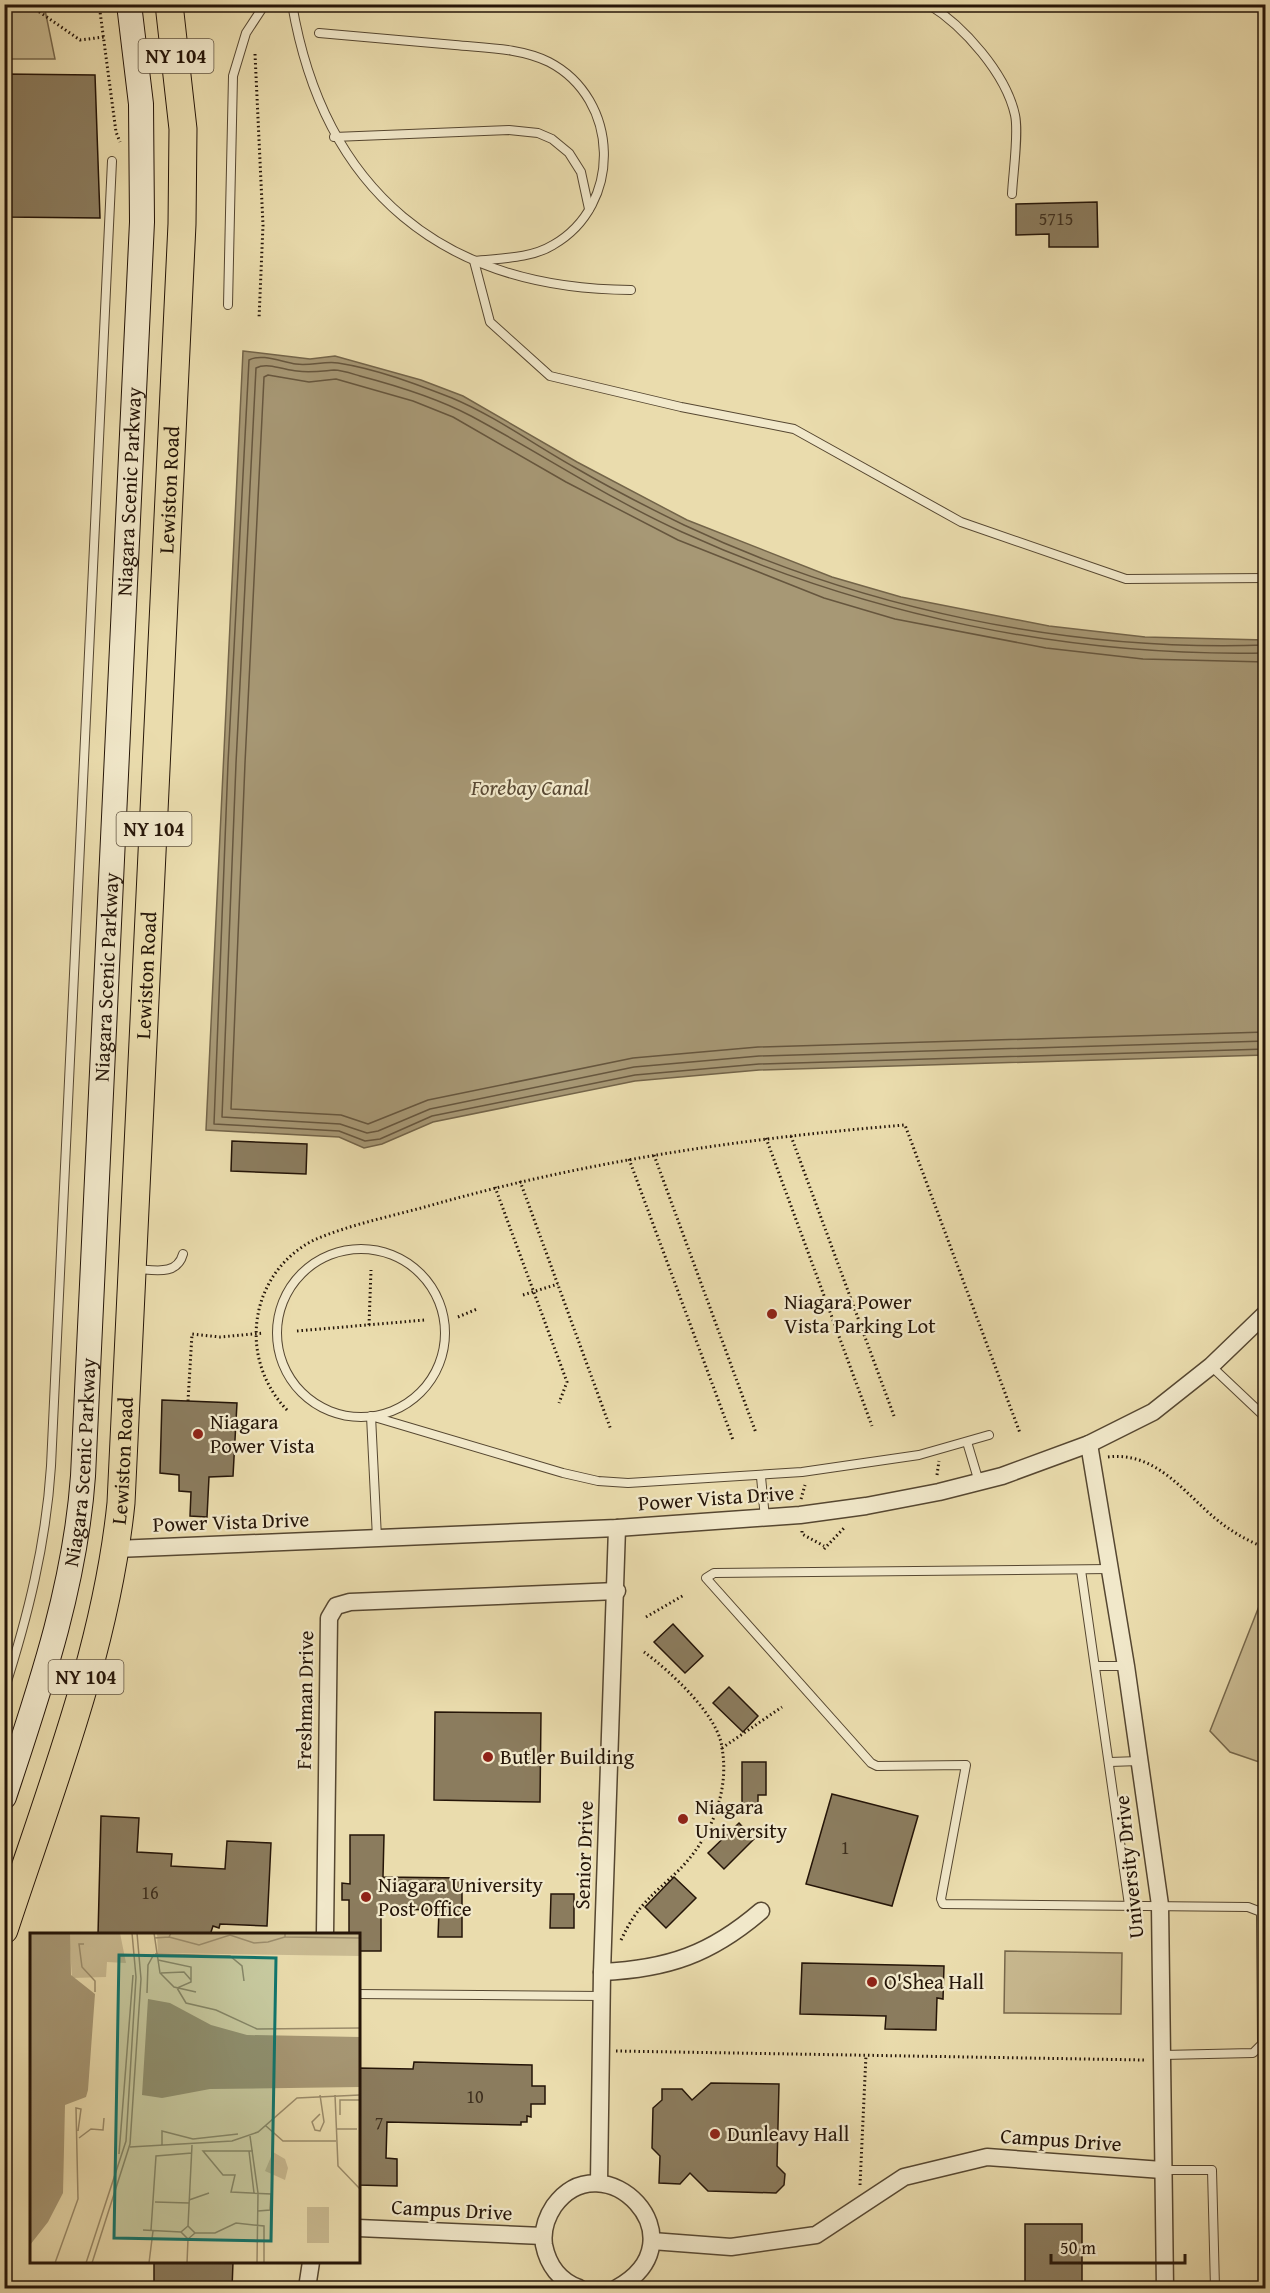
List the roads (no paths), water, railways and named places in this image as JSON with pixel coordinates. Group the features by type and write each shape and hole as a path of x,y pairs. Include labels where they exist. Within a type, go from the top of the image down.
{"main road":[{"name":"Niagara Scenic Parkway","path":"4,1797 60,1618 75,1550 84,1476 142,213 141,104 129,4"},
{"name":"Lewiston Road","path":"4,1930 86,1677 116,1549 124,1470 182,224 183,129 169,4"}],"street":[{"name":"Power Vista Drive","path":"116,1549 617,1528 765,1518 866,1506 979,1482 1089,1444 1153,1412 1211,1366 1266,1313"},
{"name":"University Drive","path":"1089,1444 1126,1666 1160,1905 1165,2289"},
{"name":"Senior Drive","path":"599,2183 602,1972 617,1528"},
{"name":"Freshman Drive","path":"325,1933 329,1618 336,1606 350,1602 616,1591"},
{"path":"602,1972 657,1966 693,1957 717,1945 761,1911"},
{"name":"Campus Drive","path":"652,2241 731,2247 816,2235 904,2177 987,2157 1162,2170"},
{"path":"579,2289 558,2276 547,2258 543,2236 548,2216 560,2198 578,2187 599,2183 620,2188 638,2201 649,2219 652,2241 647,2261 635,2277 617,2289"},
{"name":"Campus Drive","path":"360,2228 543,2236"},
{"path":"308,2289 311,2263"}],"lane":[{"path":"228,305 232,91 238,54 253,20 265,4"},
{"path":"292,4 297,36 334,137 377,194 403,217 447,248 474,261 519,277 589,290 631,290"},
{"path":"928,4 945,15 998,72 1016,116 1012,194"},
{"path":"320,33 516,52 546,61 559,68 582,89 592,104 604,138 605,162 602,179 589,211 578,226 554,245 533,255 474,261"},
{"path":"334,137 508,130 538,133 552,139 569,153 581,172 589,211"},
{"path":"4,1691 37,1577 51,1477 112,161"},
{"path":"474,261 490,322 550,376 681,407 794,429 961,522 1126,579 1266,578"},
{"path":"371,1416 390,1413 413,1400 432,1380 443,1356 446,1330 441,1304 432,1288 408,1263 384,1252 357,1249 334,1254 313,1264 296,1281 284,1301 278,1324 278,1348 286,1371 299,1390 318,1406 341,1415 371,1416 563,1473 598,1481 638,1483 760,1477 876,1462 989,1435"},
{"path":"133,1269 169,1270 179,1265 183,1254"},
{"path":"1211,1366 1266,1418"},
{"path":"371,1416 377,1538"},
{"path":"967,1442 979,1482"},
{"path":"760,1477 765,1518"},
{"path":"1111,1569 714,1573 706,1578 871,1763 877,1766 966,1765 941,1899 943,1904 1248,1907 1261,1912 1262,2044 1253,2053 1163,2055"},
{"path":"1081,1570 1129,1905"},
{"path":"1096,1666 1126,1666"},
{"path":"1110,1762 1139,1761"},
{"path":"360,1994 602,1996"},
{"path":"1162,2170 1212,2170 1215,2289"}],"water":[{"name":"Forebay Canal","path":"243,351 310,359 335,356 421,380 463,396 577,462 687,520 832,577 901,597 1049,626 1145,637 1265,640 1265,1055 759,1070 635,1081 433,1122 382,1144 364,1148 339,1137 206,1130"}],"place":[{"name":"Niagara Power Vista Parking Lot","path":"772,1314"},
{"name":"Niagara Power Vista","path":"198,1434"},
{"name":"Butler Building","path":"488,1757"},
{"name":"Niagara University","path":"683,1819"},
{"name":"Niagara University Post Office","path":"366,1897"},
{"name":"O'Shea Hall","path":"872,1982"},
{"name":"Dunleavy Hall","path":"715,2134"}]}
